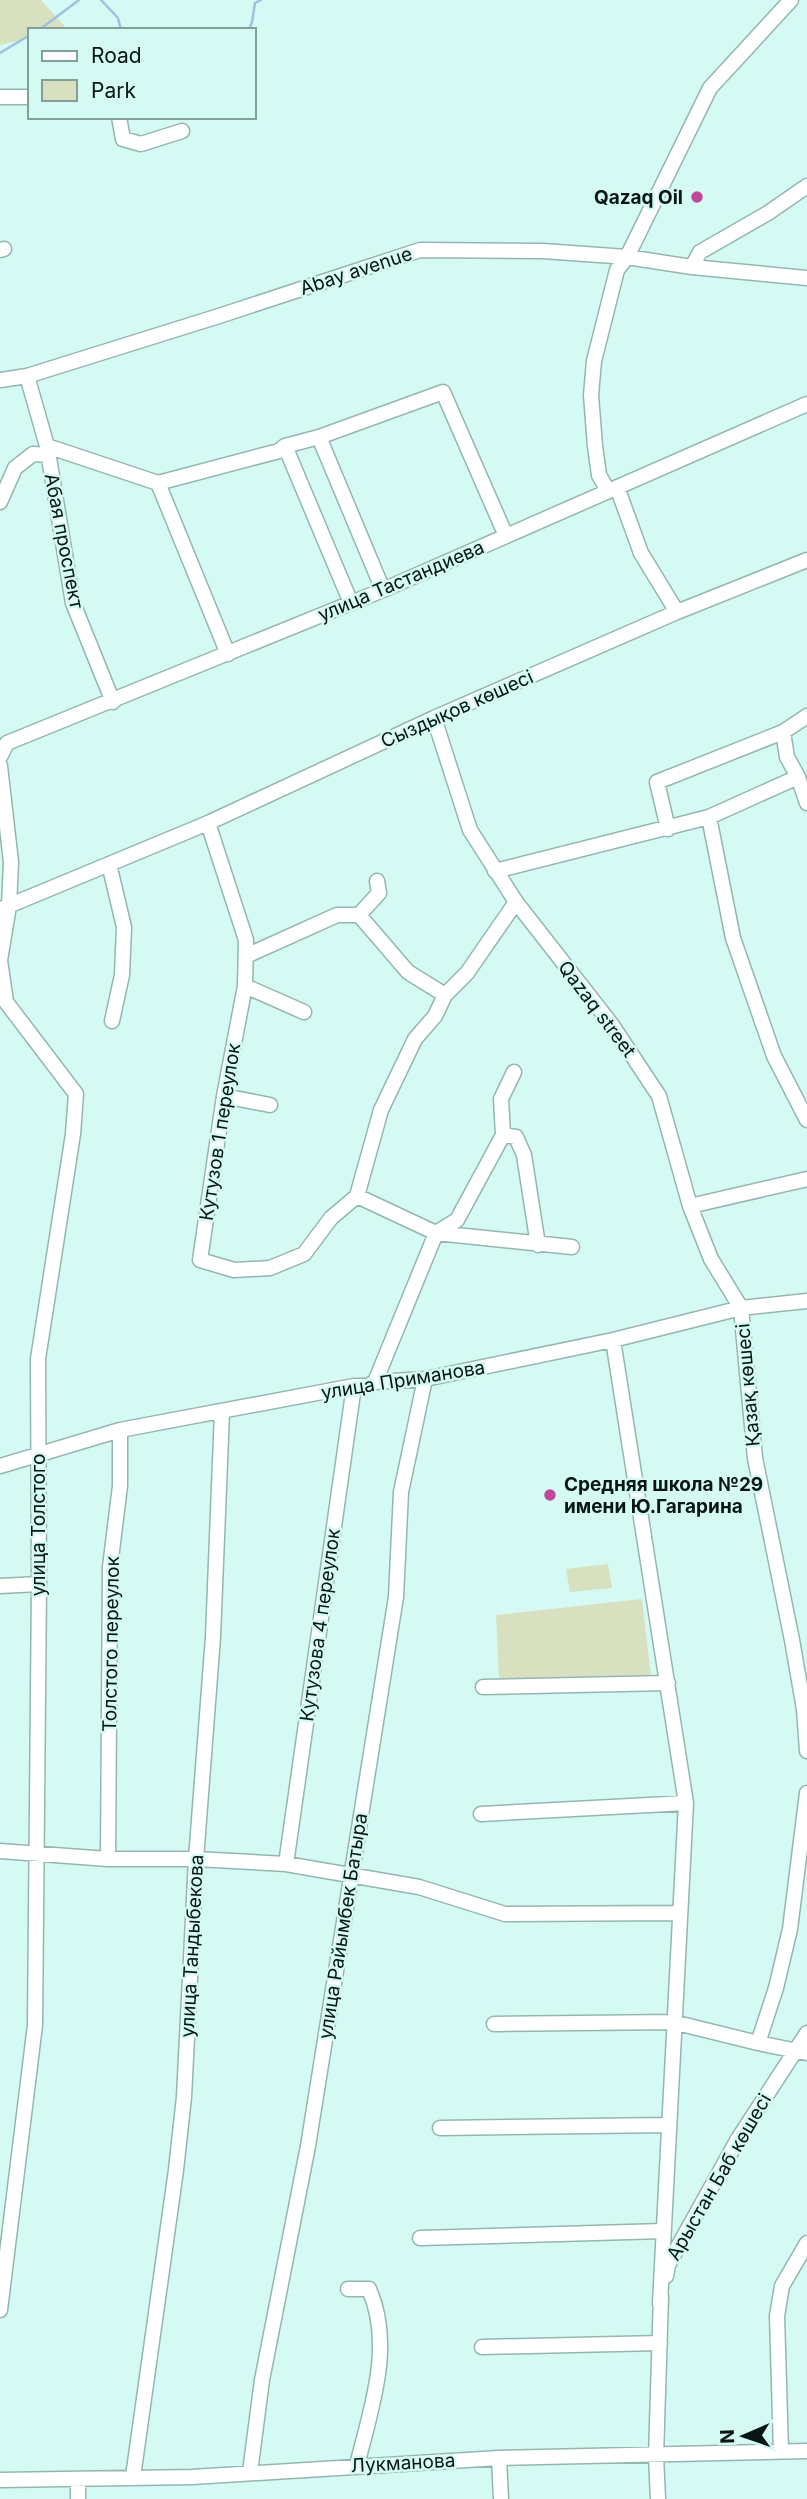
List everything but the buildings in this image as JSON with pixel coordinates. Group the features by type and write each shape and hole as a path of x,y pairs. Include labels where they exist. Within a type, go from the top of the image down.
{"street":[{"path":"677,612 642,553 612,489 598,475 592,395 594,361 617,270 627,257 710,88 791,0"},
{"path":"0,97 28,97"},
{"path":"119,119 123,139 141,144 182,131"},
{"path":"692,267 699,252 768,213 807,186"},
{"name":"Abay avenue","path":"0,380 27,376 420,250 542,251 627,257 692,267 807,278"},
{"name":"Абая проспект","path":"27,376 48,451 73,603 113,702"},
{"path":"0,502 15,468 33,454 48,451 158,483 279,451 285,446 319,437 443,392 506,536"},
{"name":"улица Тастандиева","path":"0,758 7,743 383,590 807,404"},
{"path":"319,437 383,590"},
{"path":"285,446 351,603"},
{"path":"158,483 228,653"},
{"name":"Сыздықов көшесі","path":"4,907 208,823 433,718 677,612 807,560"},
{"path":"667,829 657,782 783,732 807,716"},
{"name":"Qazaq street","path":"433,718 470,830 516,902 612,1025 659,1096 690,1206 711,1259 741,1308"},
{"path":"783,732 787,757 798,777 807,803"},
{"name":"улица Толстого","path":"0,766 11,862 0,960 6,1002 76,1094 73,1133 38,1359 39,1584 34,2025 4,2241 0,2309"},
{"path":"495,871 709,817 798,777"},
{"path":"709,817 733,938 774,1056 807,1120"},
{"name":"Кутузов 1 переулок","path":"208,823 246,940 246,956 245,986 224,1096 200,1260 234,1270 270,1268 304,1254 331,1218 357,1196"},
{"path":"109,864 124,927 122,975 112,1021"},
{"path":"246,956 337,915 359,915 379,893 377,881"},
{"path":"516,902 467,973 445,995 435,1016 415,1040 380,1110 357,1196 436,1233 572,1247"},
{"path":"359,915 408,972 445,995"},
{"path":"245,986 304,1012"},
{"path":"374,1382 436,1233 457,1220 503,1135 501,1099 514,1072"},
{"path":"224,1096 270,1105"},
{"path":"503,1135 516,1137 524,1156 538,1245"},
{"path":"690,1206 807,1179"},
{"name":"улица Приманова","path":"0,1466 120,1430 354,1386 368,1386 374,1382 425,1379 613,1340 741,1308 807,1301"},
{"name":"Қазақ көшесі","path":"741,1308 755,1458 793,1640 804,1709 807,1751"},
{"path":"613,1340 686,1803 660,2304"},
{"name":"улица Райымбек Батыра","path":"250,2472 262,2380 308,2146 396,1597 401,1492 425,1379"},
{"name":"Кутузова 4 переулок","path":"286,1864 354,1386"},
{"name":"улица Тандыбекова","path":"133,2477 184,2097 213,1637 222,1412"},
{"name":"Толстого переулок","path":"108,1859 110,1567 120,1486 120,1430"},
{"path":"0,1586 39,1584"},
{"path":"483,1687 668,1682"},
{"path":"758,2043 776,1988 790,1929 807,1793"},
{"path":"481,1814 686,1803"},
{"path":"0,1852 108,1859 197,1859 286,1864 419,1887 505,1914 680,1913"},
{"path":"494,2024 673,2022 802,2051"},
{"name":"Арыстан Баб көшесі","path":"658,2499 656,2456 660,2304 668,2265 738,2139 802,2051 807,2033"},
{"path":"440,2128 668,2125"},
{"path":"420,2238 663,2231"},
{"path":"781,2452 777,2316 782,2287 807,2244"},
{"path":"348,2289 369,2289 376,2306 380,2364 357,2465"},
{"path":"482,2347 660,2343"},
{"name":"Лукманова","path":"0,2480 192,2477 499,2458 807,2451"},
{"path":"499,2458 501,2499"},
{"path":"78,2479 78,2499"}],"green space":[{"path":"0,0 41,0 66,28 28,28 28,38 0,45"},
{"path":"608,1564 612,1588 570,1592 566,1569"},
{"path":"642,1599 651,1677 499,1679 496,1615"}],"waterway":[{"path":"42,28 79,0"},
{"path":"101,0 118,18 120,28"},
{"path":"250,28 255,3 261,0"},
{"path":"0,53 28,36"}],"place":[{"name":"Qazaq Oil","path":"697,197"},
{"name":"Средняя школа №29 имени Ю.Гагарина","path":"550,1495"}]}
